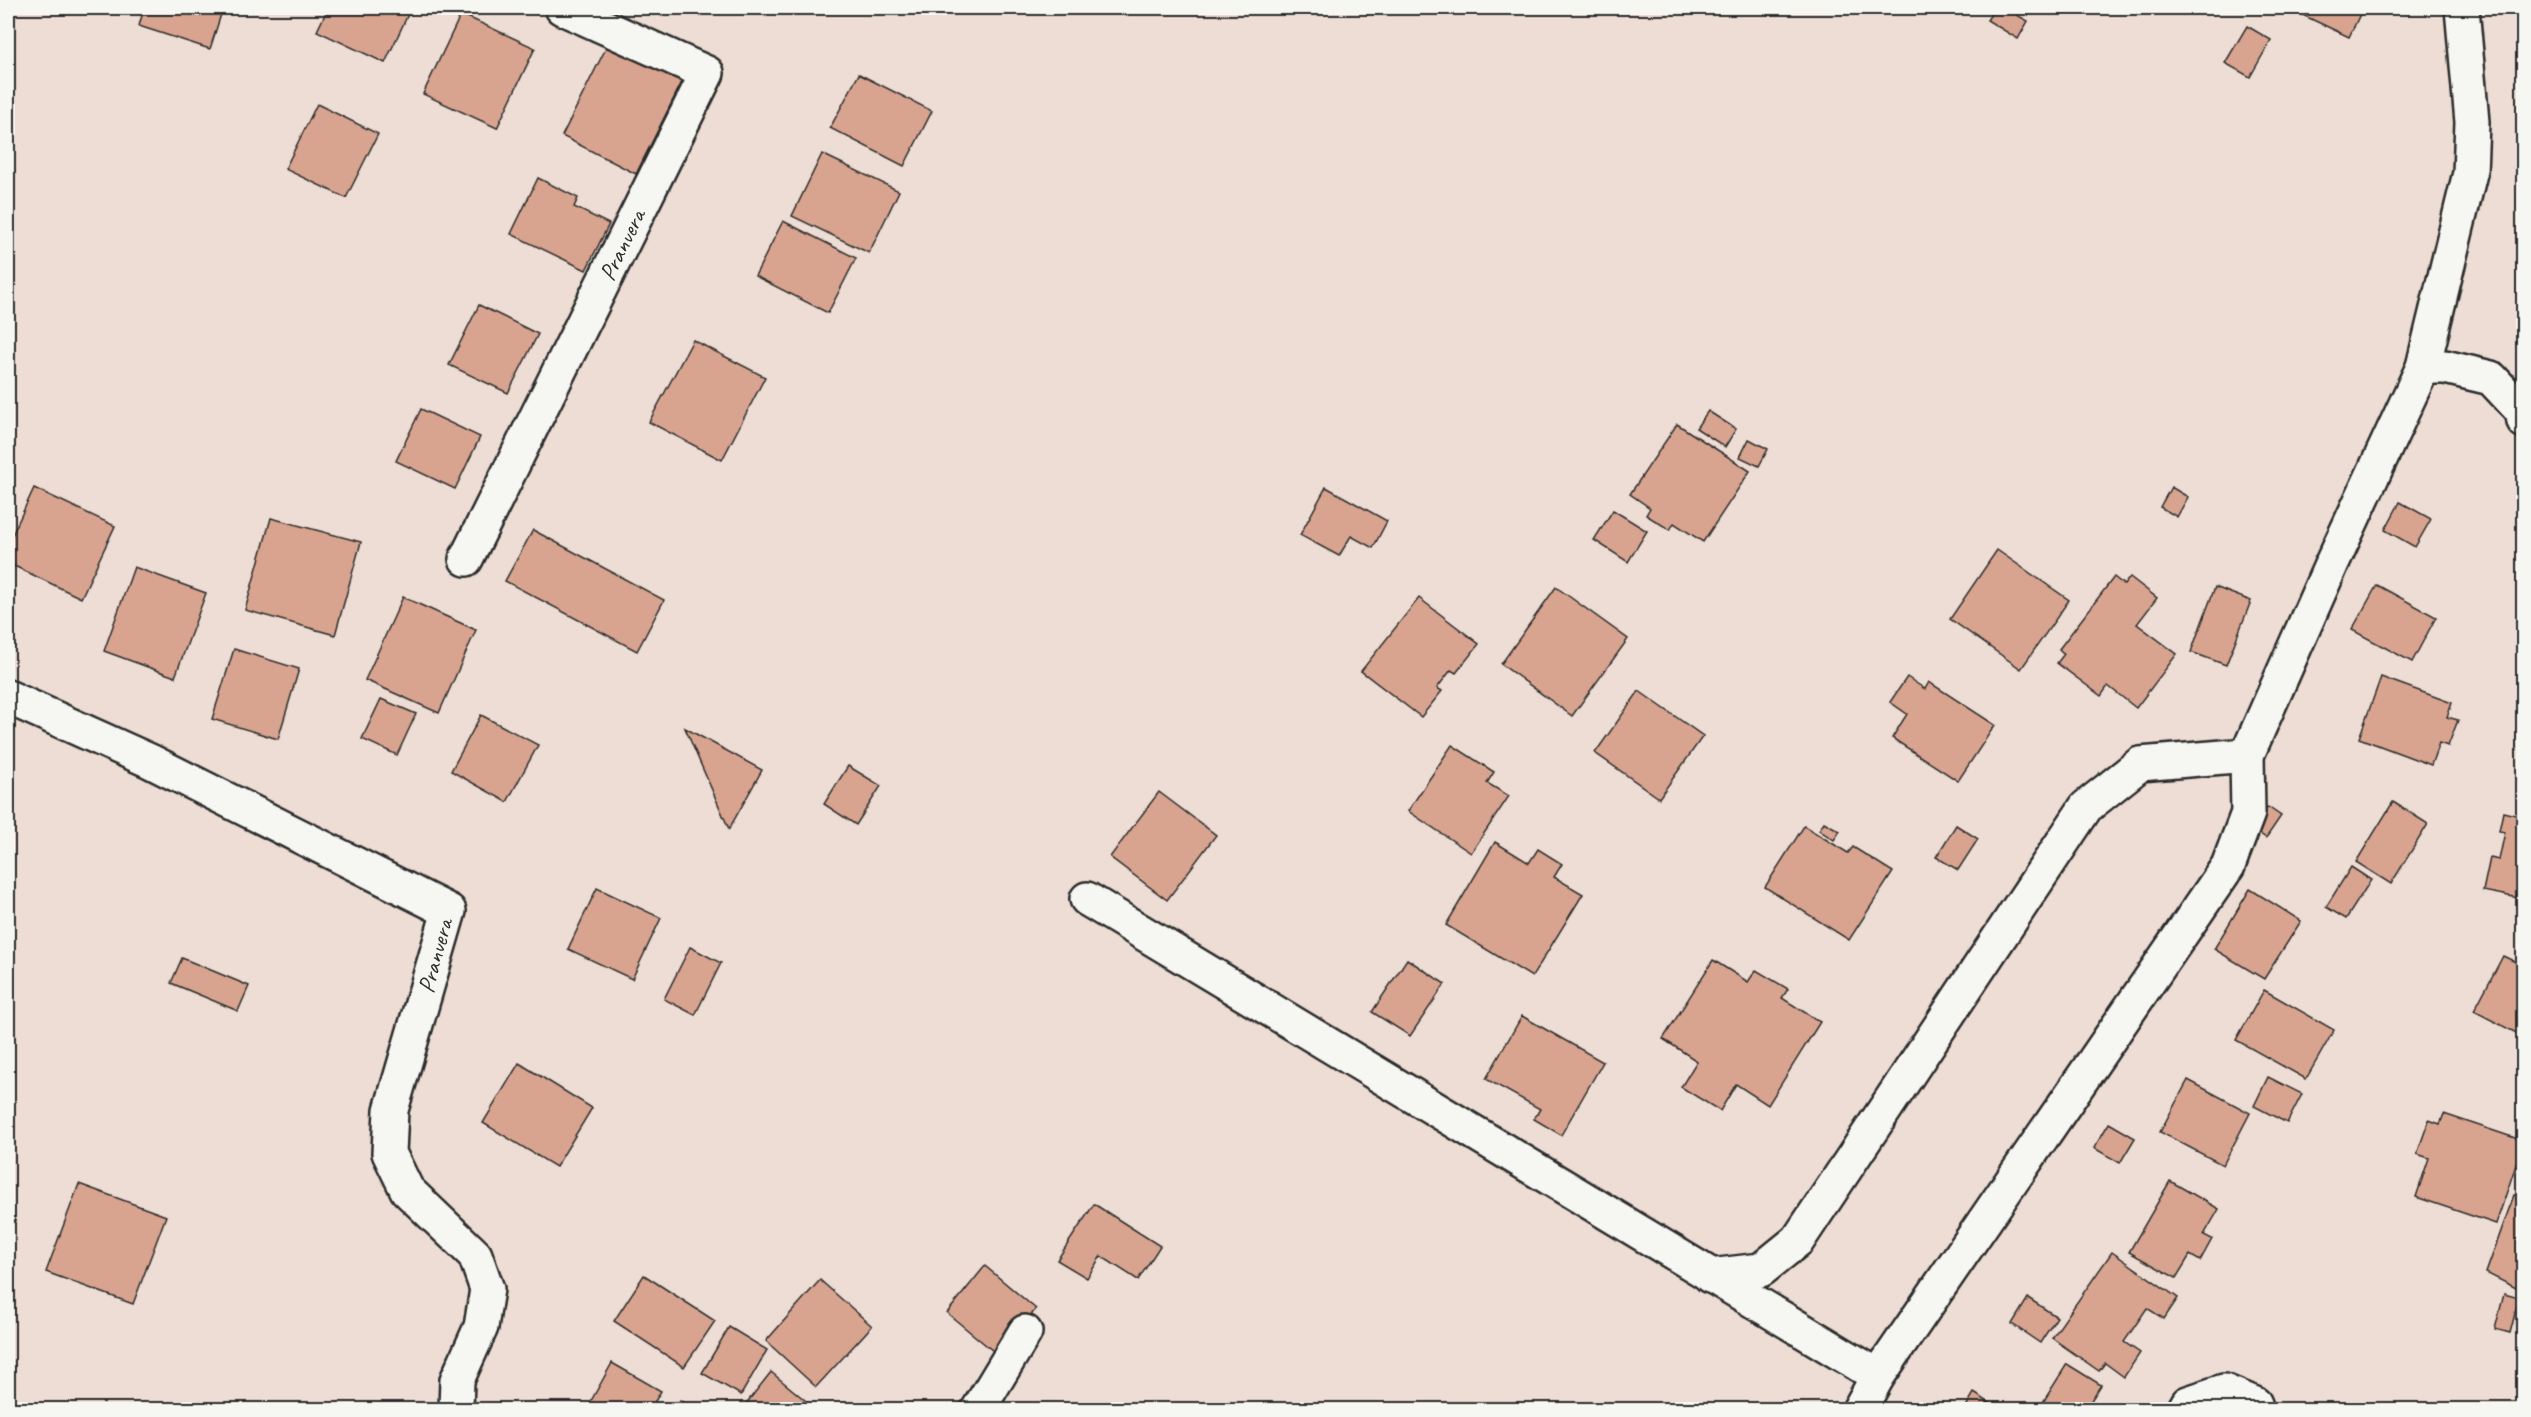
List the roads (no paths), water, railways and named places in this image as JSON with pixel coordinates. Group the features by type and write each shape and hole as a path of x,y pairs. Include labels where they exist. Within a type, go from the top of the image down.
{"street":[{"name":"Pranvera","path":"466,559 707,73 562,8"},
{"path":"1859,1410 1878,1376 2228,866 2248,813 2247,754 2423,367 2470,173 2472,122 2462,8"},
{"path":"2423,367 2445,367 2491,378 2522,411 2523,421"},
{"name":"Pranvera","path":"8,698 150,761 450,911 391,1110 389,1153 407,1190 475,1255 487,1289 481,1327 457,1380 456,1410"},
{"path":"1710,1276 1761,1270 1798,1240 2086,807 2140,764 2247,754"},
{"path":"1087,899 1878,1376"},
{"path":"978,1410 1025,1332"},
{"path":"2184,1410 2188,1403 2224,1391 2255,1404 2257,1410"}]}
